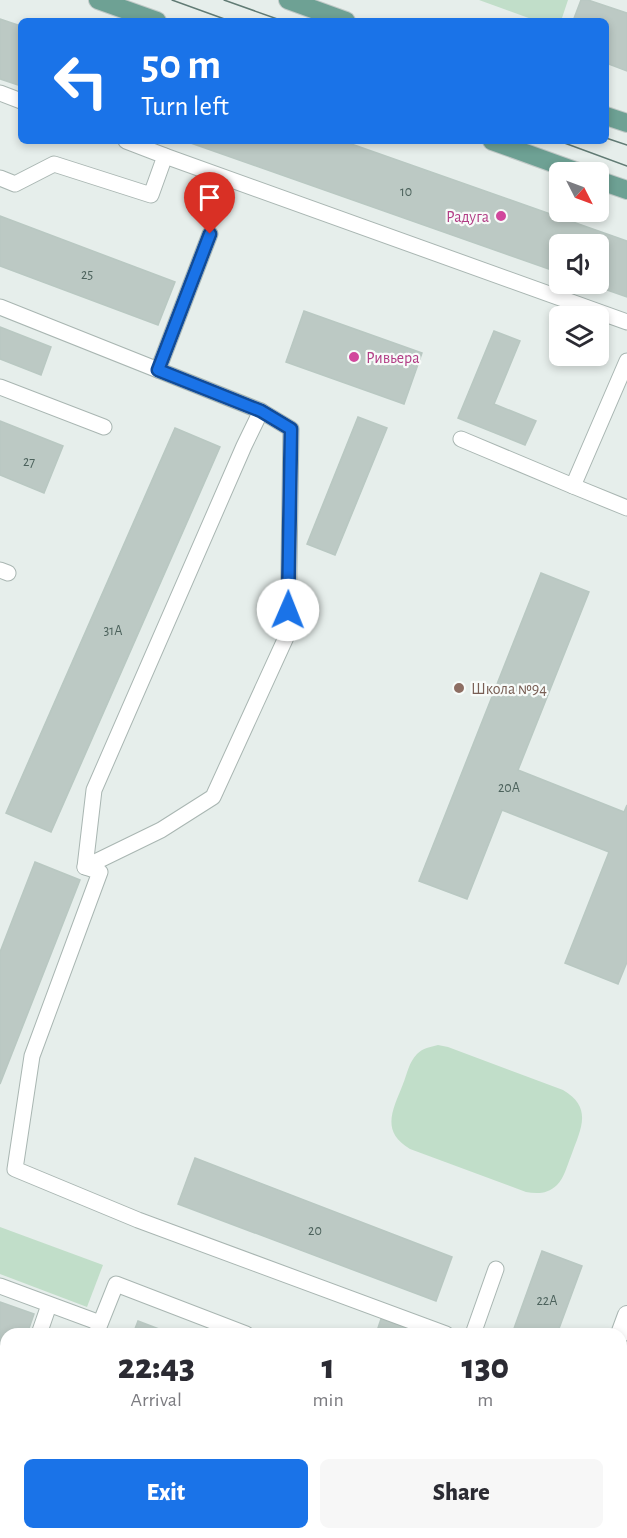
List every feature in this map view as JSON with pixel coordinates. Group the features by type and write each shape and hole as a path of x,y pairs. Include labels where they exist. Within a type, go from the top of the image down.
{"main road":[{"path":"98,0 149,18"},
{"path":"288,0 338,18"},
{"path":"609,117 627,123"},
{"path":"500,144 550,162"},
{"path":"609,184 627,190"}],"lane":[{"path":"0,93 18,100"},
{"path":"134,144 627,322"},
{"path":"0,178 15,184 54,164 151,195 165,156"},
{"path":"158,370 210,234"},
{"path":"0,307 261,411 291,429 288,633 213,797 161,830 85,867"},
{"path":"573,486 627,361"},
{"path":"0,387 104,427"},
{"path":"85,867 94,790 261,411"},
{"path":"461,439 627,508"},
{"path":"85,867 100,872 32,1056 15,1169 149,1224 430,1328"},
{"path":"475,1328 496,1269"},
{"path":"0,1286 49,1305 98,1328 116,1284 230,1328"},
{"path":"41,1328 49,1305"}],"green space":[{"path":"479,0 568,0 562,18 529,18"},
{"path":"438,1045 563,1090 579,1104 582,1112 581,1128 563,1175 554,1188 542,1193 526,1192 410,1149 395,1135 392,1127 393,1111 410,1064 419,1052"},
{"path":"0,1227 103,1265 87,1307 0,1274"}],"building":[{"path":"581,0 588,0 627,13 627,71 609,64 609,18 574,18"},
{"path":"0,19 18,25 18,85 0,79"},
{"path":"194,144 352,144 549,214 549,222 573,222 607,234 549,234 549,269"},
{"path":"0,216 175,282 158,325 0,266"},
{"path":"609,235 627,241 627,297 609,291"},
{"name":"Ривьера","path":"304,311 422,353 404,404 286,362"},
{"path":"0,327 51,347 41,375 0,359"},
{"path":"494,331 520,341 494,404 536,421 525,445 458,418"},
{"path":"358,417 387,428 335,555 307,544"},
{"path":"0,421 63,446 44,493 0,475"},
{"path":"175,428 220,447 51,832 6,813"},
{"path":"541,573 589,592 518,770 624,812 627,805 627,962 618,984 565,963 609,852 502,810 467,899 419,881"},
{"path":"35,862 80,880 0,1084 0,952"},
{"path":"195,1158 452,1257 436,1301 178,1204"},
{"path":"542,1251 582,1266 559,1328 514,1328"},
{"path":"0,1302 34,1314 29,1328 0,1328"},
{"path":"381,1319 408,1328 378,1328"},
{"path":"138,1321 156,1328 135,1328"}],"tram line":[{"path":"172,0 222,18"},
{"path":"224,0 275,18"},
{"path":"609,139 627,145"},
{"path":"567,144 627,166"}],"place":[{"name":"Радуга","path":"501,216"},
{"name":"Ривьера","path":"354,357"},
{"name":"Школа №94","path":"459,688"}],"route":[{"path":"210,234 158,370 261,411 291,429 288,610"}]}
